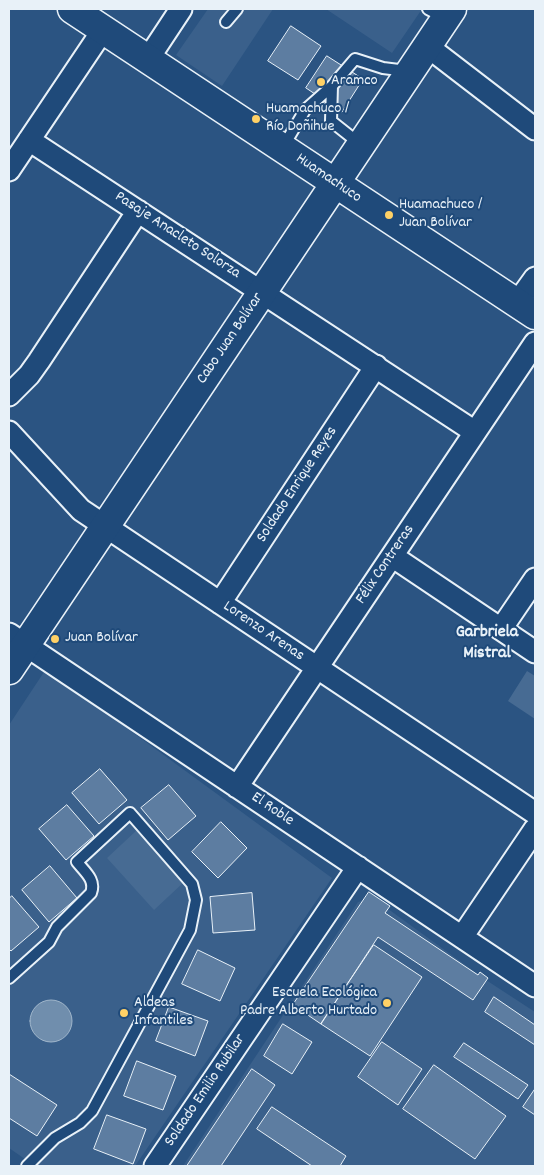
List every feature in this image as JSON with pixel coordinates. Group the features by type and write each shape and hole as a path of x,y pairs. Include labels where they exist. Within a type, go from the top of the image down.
{"street":[{"name":"Huamachuco","path":"72,9 526,309"},
{"path":"148,59 181,9"},
{"name":"Cabo Juan Bolívar","path":"9,670 17,640 105,527 427,46 442,12"},
{"path":"11,162 29,140 103,30"},
{"path":"427,46 532,119"},
{"name":"Pasaje Anacleto Solorza","path":"29,140 475,432"},
{"path":"9,394 29,375 40,361 138,211"},
{"path":"526,309 535,278"},
{"name":"Félix Contreras","path":"237,787 535,344"},
{"name":"Soldado Enrique Reyes","path":"220,603 376,366"},
{"name":"Lorenzo Arenas","path":"9,432 80,510 535,813"},
{"path":"392,556 535,652"},
{"path":"502,629 535,579"},
{"name":"El Roble","path":"17,640 535,986"},
{"path":"462,937 535,829"},
{"name":"Soldado Emilio Rubilar","path":"156,1166 358,867"}],"lane":[{"path":"226,22 237,9"},
{"path":"280,148 305,110 332,86 355,59 383,68 410,71"},
{"path":"332,86 331,121 361,145"},
{"path":"9,978 49,942 57,927 91,893 94,886 92,880 77,862 130,813 192,884 196,900 190,930 92,1111 80,1123 55,1138 26,1166"}],"shaded area":[{"path":"208,9 273,9 222,86 176,55"},
{"path":"326,9 422,9 392,53"},
{"name":"Aldeas Infantiles","path":"46,669 332,878 135,1166 35,1166 9,1148 9,725"},
{"path":"527,671 535,676 535,719 508,701"},
{"path":"137,830 184,882 154,910 107,858"},
{"path":"373,898 486,980 535,1012 535,1166 183,1166 358,902"},
{"path":"55,1000 63,1003 69,1009 72,1021 69,1033 63,1039 47,1042 39,1039 33,1033 30,1017 33,1009 39,1003"}],"building":[{"path":"291,26 321,46 298,80 268,61"},
{"path":"327,56 363,79 342,112 306,88"},
{"path":"100,769 127,800 99,824 72,793"},
{"path":"169,785 196,816 168,840 141,808"},
{"path":"67,805 94,836 66,860 39,829"},
{"path":"221,822 247,848 218,878 192,852"},
{"path":"50,866 77,898 49,922 22,890"},
{"path":"369,892 390,906 385,913 478,975 480,972 488,978 473,1000 378,937 321,1024 293,1005"},
{"path":"252,893 255,930 213,933 210,897"},
{"path":"12,896 39,927 11,951 9,949 9,899"},
{"path":"374,945 422,977 370,1056 321,1024"},
{"path":"198,950 235,968 220,1001 182,984"},
{"path":"494,997 535,1025 535,1045 485,1012"},
{"path":"169,1007 208,1021 195,1056 156,1041"},
{"path":"283,1024 312,1042 292,1074 264,1056"},
{"path":"382,1042 422,1069 398,1105 358,1077"},
{"path":"464,1043 528,1085 518,1099 454,1057"},
{"path":"137,1061 176,1076 163,1110 124,1096"},
{"path":"434,1065 506,1116 475,1159 403,1109"},
{"path":"252,1069 275,1085 221,1166 187,1166"},
{"path":"9,1074 57,1105 37,1136 9,1118"},
{"path":"535,1089 535,1115 523,1107"},
{"path":"272,1107 346,1156 340,1166 312,1166 257,1129"},
{"path":"107,1115 146,1129 133,1164 94,1149"}],"place":[{"name":"Aramco","path":"321,82"},
{"name":"Huamachuco / Río Doñihue","path":"256,119"},
{"name":"Huamachuco / Juan Bolívar","path":"389,215"},
{"name":"Juan Bolívar","path":"55,639"},
{"name":"Escuela Ecológica Padre Alberto Hurtado","path":"387,1003"},
{"name":"Aldeas Infantiles","path":"124,1013"}],"district":[{"name":"Garbriela Mistral","path":"487,644"}]}
